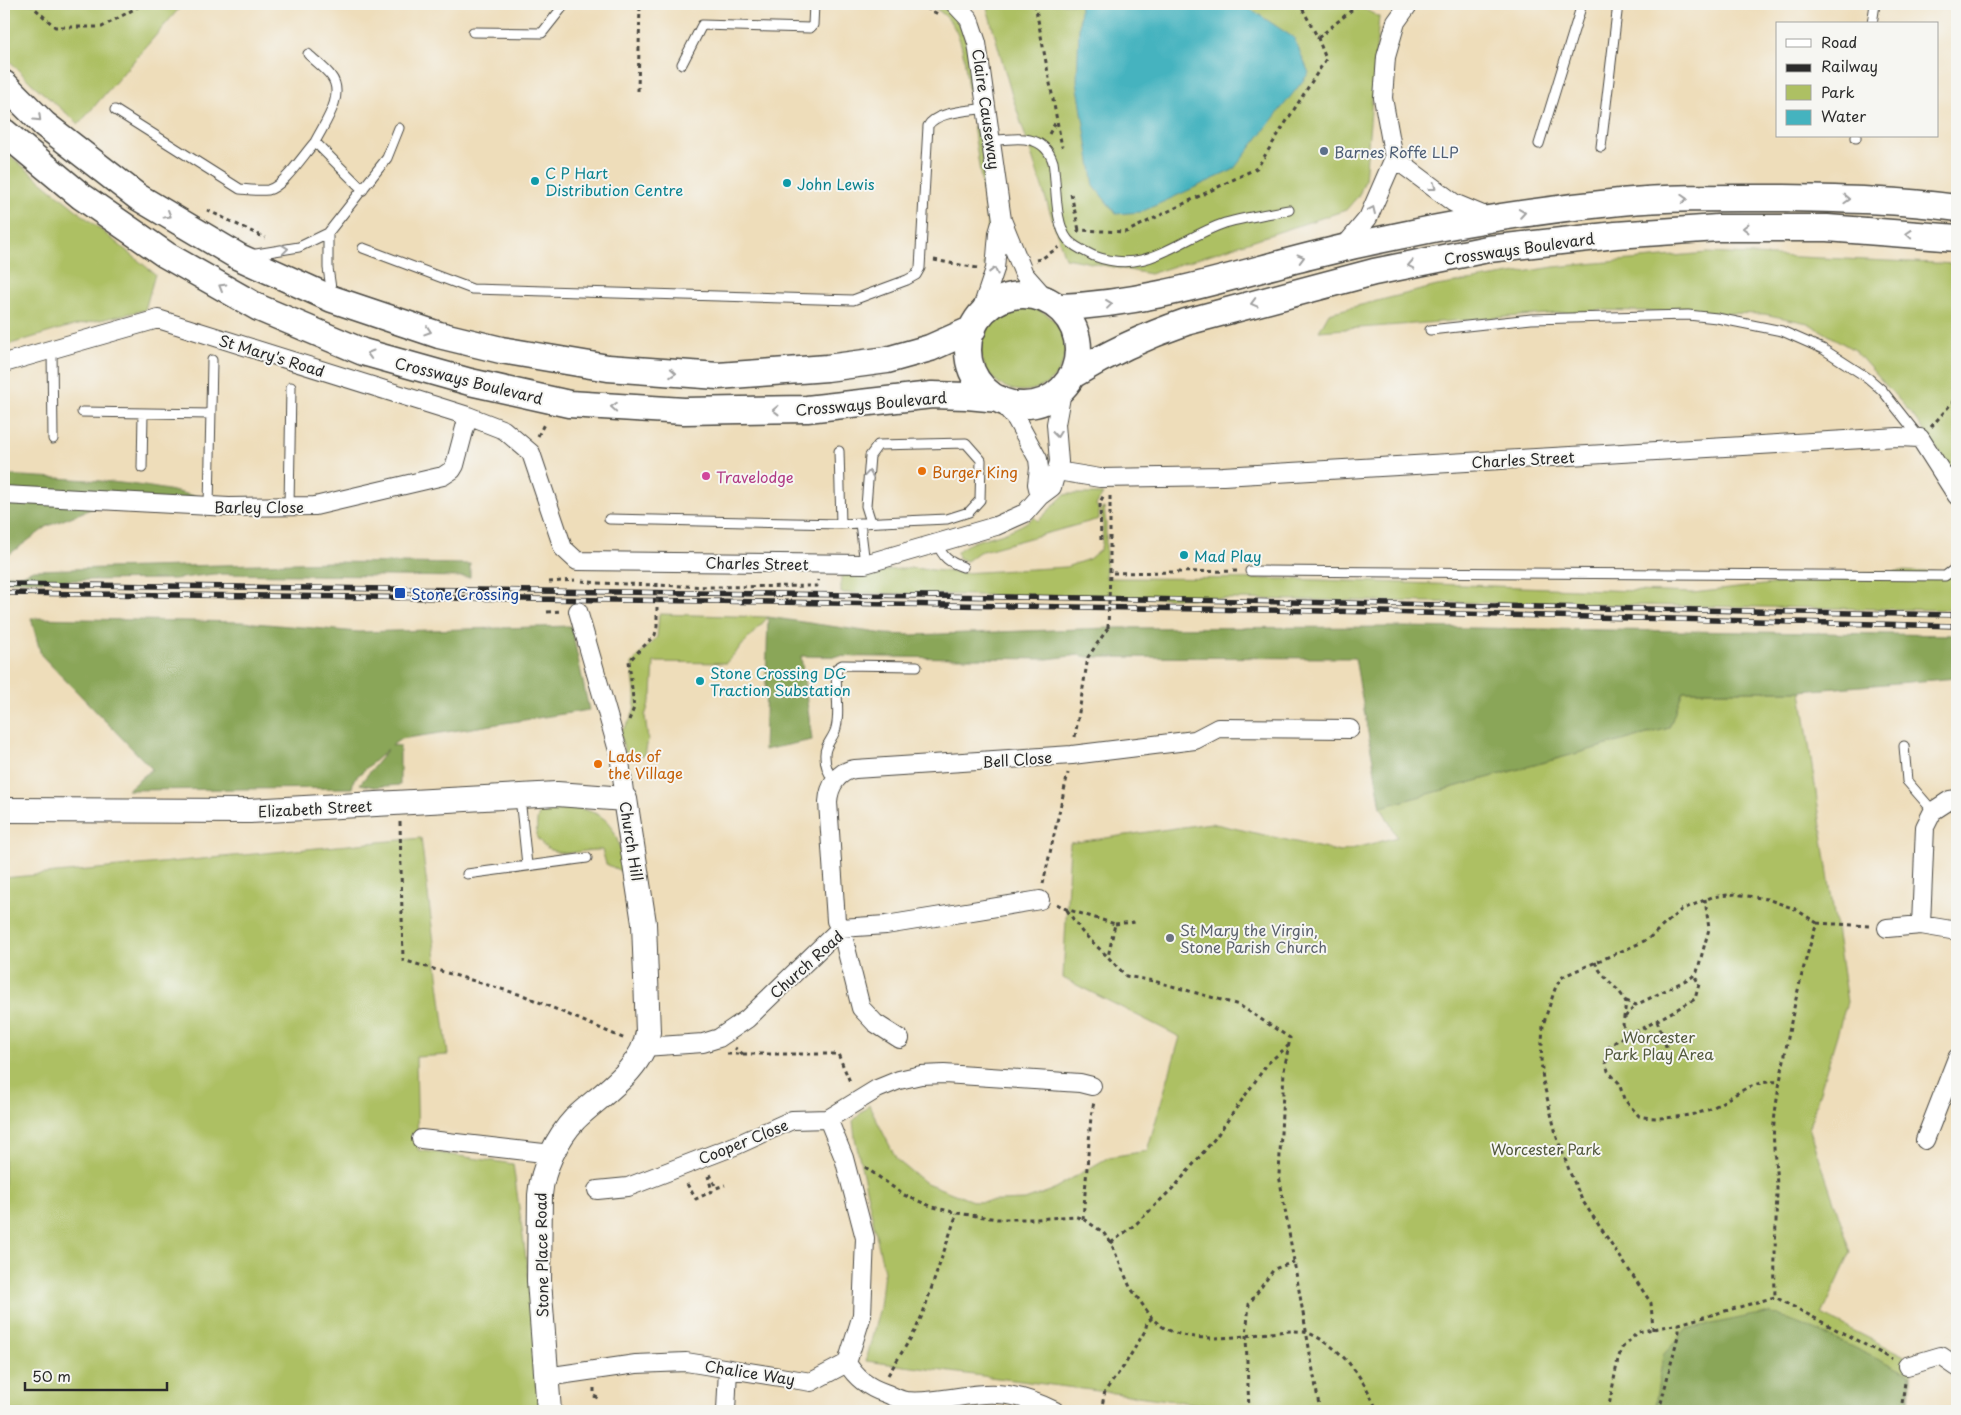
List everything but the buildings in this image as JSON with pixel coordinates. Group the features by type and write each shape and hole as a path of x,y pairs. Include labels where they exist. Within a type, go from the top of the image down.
{"main road":[{"path":"4,84 44,124 138,198 239,257 332,299 439,335 501,350 608,368 718,376 826,368 887,360 930,348 976,323 994,301 1008,296 1030,295 1054,303 1074,328 1077,342 1076,360 1067,381 1052,397 1035,404 1016,404 999,399 984,388 971,370 969,346 976,323"},
{"name":"Crossways Boulevard","path":"4,132 81,196 166,255 259,308 363,352 470,382 569,404 684,411 800,410 932,395 999,399"},
{"name":"Crossways Boulevard","path":"1054,303 1103,305 1160,295 1405,234 1532,212 1622,202 1716,198 1819,198 1916,202 1957,208"},
{"name":"Crossways Boulevard","path":"1067,381 1091,364 1133,343 1186,322 1374,272 1488,249 1616,235 1718,228 1826,228 1957,238"}],"street":[{"name":"Claire Causeway","path":"956,4 969,19 975,33 1002,220 1024,274 1054,303"},
{"path":"1343,248 1368,218 1394,158 1383,98 1386,57 1396,22 1410,4"},
{"path":"1394,158 1454,203 1491,219"},
{"name":"Claire Causeway","path":"976,323 995,268 998,233 1002,220"},
{"name":"St Mary's Road","path":"4,363 158,319 468,416 504,430 531,453"},
{"name":"Charles Street","path":"531,453 563,548 577,561 865,564 1013,520 1030,508 1040,496 1052,487 1057,471 1060,458 1056,421 1067,381"},
{"path":"999,399 1016,419 1038,459 1040,496"},
{"name":"Barley Close","path":"4,494 209,506 315,506 446,474 455,465 468,416"},
{"name":"Charles Street","path":"1057,471 1110,478 1223,476 1898,437 1920,438"},
{"path":"1920,438 1957,496"},
{"name":"Church Hill","path":"578,611 621,764 645,936 648,1032 644,1047"},
{"name":"Bell Close","path":"834,782 844,772 855,769 1072,755 1196,740 1218,728 1350,729"},
{"path":"834,782 828,802 836,921 841,928 861,1008 875,1023 900,1039"},
{"name":"Elizabeth Street","path":"4,810 250,811 557,794 617,800 625,799"},
{"path":"1922,925 1926,827 1933,811 1950,800 1957,799"},
{"name":"Church Road","path":"644,1047 703,1043 712,1041 725,1034 747,1019 841,928 886,925 1040,900"},
{"path":"1887,928 1922,925 1957,931"},
{"name":"Stone Place Road","path":"549,1411 540,1281 540,1195 543,1177 552,1154 571,1124 634,1065 644,1047"},
{"path":"1925,1140 1957,1058"},
{"name":"Cooper Close","path":"597,1190 628,1187 737,1145 792,1120 828,1119 877,1089 899,1080 922,1075 944,1074 1080,1083 1092,1086"},
{"path":"828,1119 844,1158 865,1238 862,1315 847,1363 855,1376 904,1406 974,1395 996,1394 1018,1396 1056,1411"},
{"path":"421,1139 552,1154"},
{"path":"1907,1366 1940,1356 1957,1367"},
{"name":"Chalice Way","path":"546,1376 636,1364 686,1362 811,1382 847,1363"},
{"path":"726,1411 728,1369"}],"lane":[{"path":"473,32 542,33 565,4"},
{"path":"682,64 702,25 810,28 813,25 814,4"},
{"path":"1539,144 1582,4"},
{"path":"1601,147 1618,4"},
{"path":"1872,22 1874,4"},
{"path":"115,110 240,189 270,190 281,182 315,142 333,106 336,89 332,77 308,54"},
{"path":"363,248 472,289 853,300 914,277 920,270 928,126 930,122 939,116 986,108"},
{"path":"239,257 299,247 328,233 387,158 399,128"},
{"path":"991,141 1025,138 1033,139 1043,145 1053,162 1061,225 1068,240 1090,254 1111,261 1127,263 1150,258 1226,223 1289,210"},
{"path":"315,142 363,190"},
{"path":"328,233 328,268 332,299"},
{"path":"1430,330 1539,318 1688,315 1717,318 1782,331 1823,350 1868,378 1882,390 1920,438"},
{"path":"52,350 53,439"},
{"path":"209,506 212,360"},
{"path":"290,506 291,387"},
{"path":"82,412 211,414"},
{"path":"142,468 143,413"},
{"path":"609,519 841,524 948,519 969,512 980,500 981,460 966,443 878,445 870,456 866,506 871,522"},
{"path":"839,451 841,524"},
{"path":"860,523 865,564"},
{"path":"937,543 943,557 951,563 963,567"},
{"path":"1250,571 1945,576 1957,567"},
{"path":"834,782 826,769 824,755 825,749 836,731 837,668 842,666 917,666"},
{"path":"1904,746 1907,781 1933,811"},
{"path":"520,795 527,865"},
{"path":"467,874 587,858"}],"path":[{"path":"30,4 55,27 102,27 143,4"},
{"path":"638,91 640,4"},
{"path":"1035,4 1063,154"},
{"path":"1071,192 1079,230 1126,232 1256,168 1326,59 1318,38 1302,8 1289,4"},
{"path":"1318,38 1359,4"},
{"path":"206,209 258,236 272,241"},
{"path":"920,260 980,270"},
{"path":"1920,438 1957,397"},
{"path":"531,453 554,401"},
{"path":"1110,478 1108,628 1088,657 1072,755 1040,900 1060,904 1066,909 1082,932 1126,976 1154,981 1240,1005 1290,1038 1284,1071 1279,1175 1320,1411"},
{"path":"1100,509 1101,540"},
{"path":"1110,574 1250,571"},
{"path":"614,734 626,725 633,712 630,661 655,635 657,627 657,579"},
{"path":"549,582 577,580 597,583 693,586 817,586"},
{"path":"400,824 403,960 525,996 644,1047"},
{"path":"1653,1330 1651,1303 1582,1200 1560,1147 1542,1076 1542,1029 1556,986 1566,975 1645,941 1681,910 1705,899 1730,894 1758,897 1795,908 1817,924 1854,924 1887,928"},
{"path":"1624,1018 1636,1005 1694,975 1699,970 1708,934 1709,919 1705,899"},
{"path":"1066,909 1115,924 1133,922 1134,927"},
{"path":"1108,957 1115,924"},
{"path":"1775,1297 1774,1236 1777,1175 1774,1139 1780,1082 1806,956 1817,924"},
{"path":"1595,962 1602,976 1626,1001 1636,1005"},
{"path":"1694,975 1699,984 1696,999 1637,1031 1627,1034 1609,1047 1606,1061 1610,1073 1619,1083 1624,1099 1635,1113 1641,1117 1699,1113 1716,1106 1748,1086 1769,1081 1780,1082"},
{"path":"1626,1001 1623,1026 1627,1034"},
{"path":"1657,1020 1668,1062"},
{"path":"1111,1243 1137,1223 1177,1184 1222,1130 1268,1063 1290,1045"},
{"path":"744,1054 838,1054 858,1101"},
{"path":"1083,1218 1091,1116 1098,1088 1092,1086"},
{"path":"844,1158 855,1156 868,1170 904,1195 933,1207 957,1214 997,1219 1037,1219 1074,1216 1083,1218 1103,1232 1111,1243 1130,1287 1158,1325 1176,1333 1196,1337 1217,1338 1282,1332 1306,1332 1333,1348 1359,1375 1370,1392 1377,1411"},
{"path":"660,1175 664,1185 679,1181 686,1183 696,1199 712,1191 707,1178 712,1169"},
{"path":"878,1391 919,1322 957,1214"},
{"path":"1250,1411 1246,1336 1249,1304 1274,1269 1294,1262"},
{"path":"1608,1411 1618,1359 1622,1348 1638,1332 1679,1324 1775,1297 1856,1342 1907,1366 1901,1411"},
{"path":"1101,1411 1105,1391 1124,1366 1145,1331 1147,1323 1152,1318"},
{"path":"1659,1411 1679,1332 1679,1324"}],"green space":[{"path":"4,4 183,4 79,124 30,82 4,55"},
{"path":"924,4 946,10 960,25 967,46 972,76 973,86 970,96 963,51 956,31 944,14"},
{"path":"986,4 1355,4 1379,17 1365,180 1359,195 1346,210 1150,274 1065,258 1011,92"},
{"path":"973,125 980,134 992,221 992,231 985,266 988,227"},
{"path":"4,151 155,274 145,310 64,328 4,346"},
{"path":"1707,253 1957,264 1957,476 1911,413 1854,350 1808,323 1764,314 1601,310 1319,331 1329,313 1437,286 1554,267"},
{"path":"1015,307 1031,307 1047,314 1058,325 1065,341 1062,365 1053,379 1047,384 1031,391 1015,391 999,384 988,373 981,357 981,341 988,325 999,314"},
{"path":"4,475 126,484 174,491 198,497 96,507 48,526 4,558"},
{"path":"1068,494 1103,494 1096,505 1099,509 1099,519 979,552 967,561 958,558 957,552 967,545 1010,530 1034,517 1038,521 1063,496"},
{"path":"1104,508 1106,523 1106,578 1289,579 1693,593 1899,571 1957,573 1957,610 841,593 841,574 912,568 963,573 1066,567 1089,559 1100,550 1103,525 1101,509"},
{"path":"332,562 470,564 470,577 214,574 174,579 4,581 4,575 22,575 33,570"},
{"path":"659,614 768,617 726,663 654,662 652,695 645,716 648,740 645,755 626,758 620,732 632,717 634,709 635,691 632,663 657,637"},
{"path":"768,617 885,634 913,635 1108,628 1403,627 1957,635 1957,678 1801,691 1683,691 1669,728 1381,807 1355,658 1088,657 1079,655 1047,659 801,656 812,740 764,750"},
{"path":"31,618 243,622 359,632 571,626 589,710 401,739 392,745 400,746 400,785 374,787 360,784 388,749 354,779 352,788 127,790 152,769 41,655"},
{"name":"Worcester Park","path":"1682,691 1801,691 1847,1002 1809,1127 1851,1252 1822,1315 1911,1359 1909,1411 1253,1411 866,1361 880,1307 884,1271 853,1121 869,1105 897,1160 924,1182 975,1202 1025,1200 1050,1191 1109,1157 1147,1151 1180,1037 1063,978 1070,843 1211,823 1340,852 1397,837 1381,807 1669,728"},
{"path":"549,807 586,810 595,813 609,824 616,837 625,873 606,864 602,850 559,853 544,846 537,838 537,819 541,811"},
{"path":"421,838 448,1055 416,1057 418,1150 513,1164 547,1411 4,1411 4,878"},
{"path":"1770,1312 1816,1330 1909,1374 1908,1411 1654,1411 1663,1355 1687,1329"}],"water":[{"path":"1080,4 1243,4 1294,38 1309,73 1233,170 1141,212 1116,214 1094,186 1077,81"}],"railway":[{"path":"4,584 1087,598 1957,615"},
{"path":"4,593 706,601 1381,612 1957,626"}],"place":[{"name":"Barnes Roffe LLP","path":"1324,151"},
{"name":"C P Hart Distribution Centre","path":"535,181"},
{"name":"John Lewis","path":"787,183"},
{"name":"Burger King","path":"922,471"},
{"name":"Travelodge","path":"706,476"},
{"name":"Mad Play","path":"1184,555"},
{"name":"Stone Crossing","path":"400,593"},
{"name":"Stone Crossing DC Traction Substation","path":"700,681"},
{"name":"Lads of the Village","path":"598,764"},
{"name":"St Mary the Virgin, Stone Parish Church","path":"1170,938"}],"park label":[{"name":"Worcester Park Play Area","path":"1659,1044"}]}
